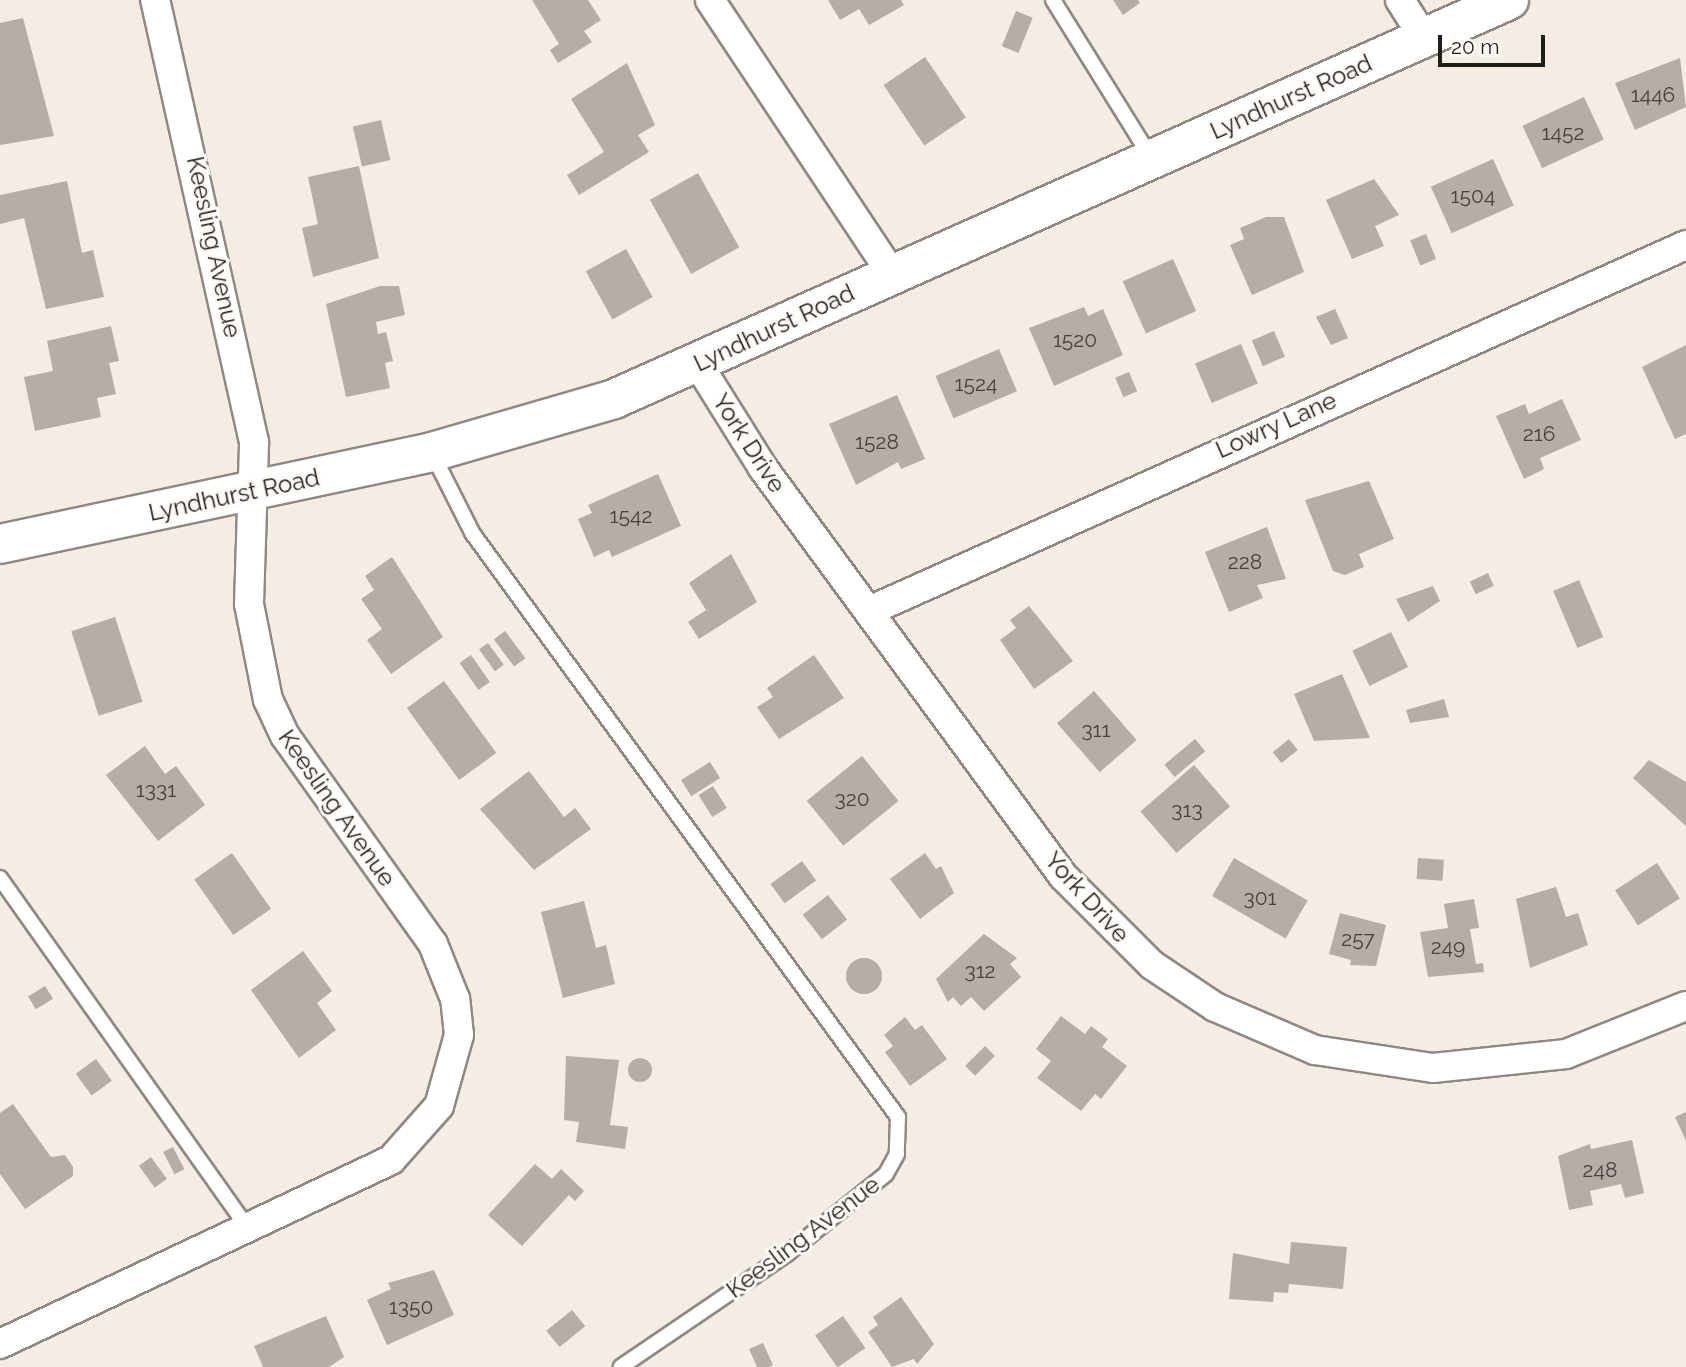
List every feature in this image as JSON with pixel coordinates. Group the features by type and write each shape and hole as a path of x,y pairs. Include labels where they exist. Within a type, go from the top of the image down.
{"main road":[{"name":"Lyndhurst Road","path":"0,544 432,452 542,423 698,364 892,274 1509,0"}],"street":[{"name":"Keesling Avenue","path":"0,1344 249,1230 391,1160 418,1136 439,1106 458,1035 455,999 433,944 285,736 268,700 249,604 250,491 254,442 233,330 155,0"},
{"path":"710,0 892,274"},
{"path":"1400,0 1424,38"},
{"name":"Lowry Lane","path":"869,611 1686,245"},
{"name":"York Drive","path":"698,364 764,468 1063,876 1110,928 1173,979 1266,1032 1366,1062 1500,1065 1566,1054 1686,1006"}],"lane":[{"path":"1053,0 1152,159"},
{"name":"Keesling Avenue","path":"432,452 473,534 898,1117 897,1154 886,1174 787,1254 621,1367"},
{"path":"0,878 249,1230"}],"building":[{"path":"532,0 588,0 601,20 584,31 592,42 558,63 550,50 559,44"},
{"path":"828,0 901,0 904,5 869,25 859,9 840,20"},
{"path":"1113,0 1138,0 1140,3 1123,15"},
{"path":"1016,11 1033,18 1018,53 1002,46"},
{"path":"23,18 54,136 0,145 0,23"},
{"path":"925,57 966,118 924,145 884,85"},
{"path":"1680,58 1686,107 1635,130 1615,83"},
{"path":"627,63 655,125 638,135 649,152 579,195 567,175 604,152 571,99"},
{"path":"1584,97 1604,140 1542,168 1522,126"},
{"path":"381,120 390,160 362,166 353,127"},
{"path":"1493,159 1514,206 1452,233 1431,187"},
{"path":"359,166 379,258 313,277 302,228 318,224 308,177"},
{"path":"698,173 739,247 691,274 650,200"},
{"path":"1374,179 1399,215 1375,226 1384,246 1352,259 1326,200"},
{"path":"67,181 82,253 93,250 104,297 46,309 24,218 0,224 0,195"},
{"path":"1266,217 1284,217 1304,272 1252,295 1230,245 1244,239 1240,228"},
{"path":"1426,234 1436,259 1420,265 1410,240"},
{"path":"626,249 653,297 612,319 586,271"},
{"path":"1173,259 1196,311 1146,333 1123,281"},
{"path":"380,286 399,286 405,315 376,322 378,334 386,332 393,361 385,363 390,388 346,397 326,304"},
{"path":"1084,307 1088,316 1103,309 1123,355 1054,386 1029,328"},
{"path":"1335,309 1348,338 1331,345 1316,317"},
{"path":"111,326 119,361 109,363 116,394 97,398 101,417 35,431 24,377 53,371 47,341"},
{"path":"1274,331 1285,357 1263,366 1252,340"},
{"path":"1241,344 1258,384 1212,403 1195,364"},
{"path":"1686,345 1686,434 1675,439 1642,367"},
{"path":"999,349 1017,391 953,418 935,376"},
{"path":"1129,372 1137,391 1123,397 1115,378"},
{"path":"897,395 925,459 901,469 898,462 856,485 829,424"},
{"path":"1562,399 1581,440 1540,458 1544,469 1524,479 1496,416 1525,404 1529,414"},
{"path":"658,474 681,526 612,557 609,550 594,557 578,519 592,513 588,505"},
{"path":"1369,481 1394,539 1359,554 1364,567 1345,575 1333,571 1305,500"},
{"path":"1267,527 1286,579 1257,585 1263,598 1229,612 1205,552"},
{"path":"731,554 757,602 699,639 688,622 706,610 689,583"},
{"path":"392,557 443,637 391,674 367,640 382,629 361,599 374,590 365,576"},
{"path":"1488,573 1494,586 1476,594 1470,581"},
{"path":"1579,580 1603,637 1577,648 1553,591"},
{"path":"1433,586 1440,601 1408,622 1396,599"},
{"path":"1029,606 1073,661 1034,689 1000,640 1016,628 1010,620"},
{"path":"115,617 143,702 99,716 71,631"},
{"path":"505,631 525,658 514,667 494,639"},
{"path":"1391,632 1408,667 1369,686 1352,651"},
{"path":"488,643 504,665 495,671 479,649"},
{"path":"471,655 490,682 478,690 460,663"},
{"path":"814,655 844,698 779,739 757,707 773,697 767,688"},
{"path":"1342,674 1370,738 1314,741 1294,694"},
{"path":"444,681 496,753 459,780 407,708"},
{"path":"1094,691 1137,740 1100,772 1057,723"},
{"path":"1444,699 1449,717 1410,723 1406,710"},
{"path":"1195,739 1205,751 1175,777 1164,765"},
{"path":"1289,739 1298,750 1281,763 1273,752"},
{"path":"145,746 165,774 176,766 205,805 158,841 106,775"},
{"path":"862,756 899,801 843,846 807,801"},
{"path":"1649,760 1686,782 1686,826 1633,778"},
{"path":"710,762 720,778 691,796 681,780"},
{"path":"1194,765 1230,807 1176,853 1140,812"},
{"path":"529,771 564,817 575,808 591,829 534,870 480,809"},
{"path":"713,786 727,808 712,817 699,795"},
{"path":"232,853 271,909 233,935 194,879"},
{"path":"925,853 936,869 941,866 954,893 920,919 890,879"},
{"path":"1234,858 1308,900 1286,939 1212,896"},
{"path":"1418,858 1444,860 1442,881 1417,879"},
{"path":"802,861 816,880 785,903 770,884"},
{"path":"1657,863 1680,898 1638,925 1615,890"},
{"path":"1556,887 1566,917 1578,913 1588,945 1530,968 1516,899"},
{"path":"828,895 847,919 822,939 803,915"},
{"path":"1474,899 1479,928 1470,929 1476,964 1483,963 1484,972 1428,977 1420,932 1448,928 1444,904"},
{"path":"584,901 596,948 606,945 615,984 563,998 541,912"},
{"path":"1340,913 1386,925 1376,966 1350,965 1351,960 1329,954"},
{"path":"984,934 1017,958 1010,964 1021,977 984,1011 971,997 961,1006 953,997 948,1002 936,979"},
{"path":"303,951 332,991 317,1003 336,1030 299,1058 251,990"},
{"path":"864,958 876,964 882,976 876,988 864,994 852,988 846,976 852,964"},
{"path":"45,986 53,999 36,1009 28,997"},
{"path":"1061,1016 1085,1034 1091,1026 1108,1039 1102,1047 1127,1066 1101,1099 1095,1094 1081,1111 1037,1078 1051,1061 1036,1049"},
{"path":"905,1017 915,1030 922,1025 947,1059 910,1086 885,1052 893,1046 884,1035"},
{"path":"985,1046 995,1056 975,1076 965,1066"},
{"path":"566,1056 619,1060 610,1125 628,1127 625,1149 576,1142 579,1122 564,1120"},
{"path":"640,1058 649,1061 652,1070 649,1079 640,1082 631,1079 628,1070 631,1061"},
{"path":"96,1059 112,1081 92,1096 76,1074"},
{"path":"13,1104 51,1157 65,1155 73,1167 73,1176 25,1209 0,1174 0,1113"},
{"path":"1686,1112 1686,1141 1675,1117"},
{"path":"1632,1140 1644,1193 1625,1198 1621,1184 1590,1191 1593,1205 1569,1210 1558,1156 1590,1144 1591,1149"},
{"path":"173,1147 184,1169 175,1174 163,1152"},
{"path":"151,1157 167,1179 155,1188 139,1166"},
{"path":"535,1164 552,1179 561,1169 584,1191 575,1201 569,1195 522,1246 488,1215"},
{"path":"1291,1242 1347,1247 1343,1289 1289,1284 1288,1293 1274,1292 1273,1302 1229,1299 1233,1253 1289,1264"},
{"path":"434,1270 454,1315 387,1345 367,1300 391,1289 388,1283"},
{"path":"901,1297 934,1344 917,1364 914,1359 892,1367 868,1332 878,1325 873,1317"},
{"path":"572,1310 585,1326 560,1347 546,1331"},
{"path":"326,1316 344,1357 329,1367 263,1367 254,1346"},
{"path":"843,1316 865,1348 837,1367 815,1336"},
{"path":"763,1343 773,1365 757,1367 749,1349"}]}
